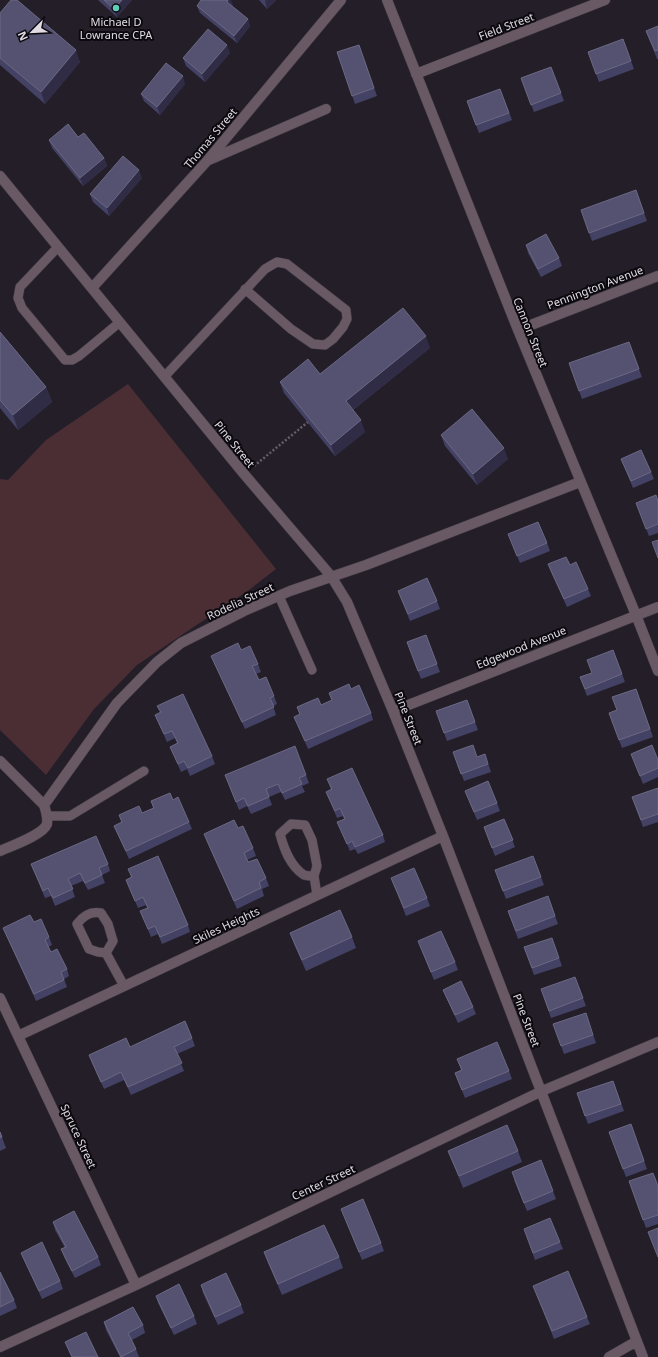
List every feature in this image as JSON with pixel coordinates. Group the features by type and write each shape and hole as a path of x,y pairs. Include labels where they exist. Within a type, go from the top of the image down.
{"street":[{"name":"Thomas Street","path":"92,288 207,161 341,0"},
{"name":"Cannon Street","path":"387,0 518,330 658,671"},
{"name":"Field Street","path":"416,74 605,0"},
{"path":"207,161 326,109"},
{"name":"Pine Street","path":"0,176 244,474 331,576 347,602 443,836 643,1357"},
{"name":"Pennington Avenue","path":"518,330 658,276"},
{"name":"Rodelia Street","path":"44,805 117,703 157,662 181,643 244,611 279,596 373,562 580,482"},
{"name":"Edgewood Avenue","path":"393,711 658,607"},
{"path":"0,761 44,805 48,816 46,826 40,832 0,851"},
{"name":"Skiles Heights","path":"18,1036 443,836"},
{"name":"Spruce Street","path":"0,998 136,1285"},
{"name":"Center Street","path":"0,1347 136,1285 542,1091 658,1042"},
{"path":"609,1357 637,1341"}],"lane":[{"path":"58,247 20,287 18,298 22,308 65,360 72,360 79,356 120,322"},
{"path":"165,376 232,306 245,289 265,269 277,262 287,264 346,310 347,319 343,327 333,339 325,345 313,344 291,329 245,289"},
{"path":"279,596 312,670"},
{"path":"48,816 70,816 144,771"},
{"path":"314,876 305,875 292,863 284,850 280,834 291,824 305,825 312,840 317,866 314,876 317,895"},
{"path":"95,912 101,913 108,924 114,941 106,953 89,949 77,924 82,918 95,912"},
{"path":"106,953 124,986"}],"path":[{"path":"244,474 308,422"}],"shaded area":[{"path":"128,384 276,569 249,590 137,665 94,709 46,775 0,730 0,479 8,480 46,440"}],"building":[{"path":"11,0 17,0 76,50 41,92 0,58 0,13"},
{"path":"104,0 122,0 114,9"},
{"path":"201,0 228,0 227,2 248,19 234,36 197,6"},
{"path":"658,26 658,50 655,51 646,31"},
{"path":"208,29 227,45 202,74 183,58"},
{"path":"623,39 631,61 596,74 588,52"},
{"path":"359,45 374,88 352,96 337,52"},
{"path":"166,63 183,76 157,107 141,94"},
{"path":"551,67 561,93 531,105 521,78"},
{"path":"500,89 509,113 476,125 467,101"},
{"path":"68,124 78,137 84,133 104,158 80,178 49,140"},
{"path":"123,156 139,170 107,208 90,194"},
{"path":"636,190 644,213 589,233 581,210"},
{"path":"546,234 559,258 538,269 526,245"},
{"path":"403,308 426,336 346,401 361,420 331,445 280,382 308,359 320,374"},
{"path":"0,332 46,387 13,415 0,400"},
{"path":"629,342 639,369 579,391 569,363"},
{"path":"472,409 504,448 473,474 441,435"},
{"path":"641,450 651,472 631,481 621,459"},
{"path":"656,495 658,501 658,524 646,529 636,503"},
{"path":"538,522 547,543 517,556 508,534"},
{"path":"658,540 658,558 652,542"},
{"path":"566,557 570,565 576,562 588,589 564,599 548,564"},
{"path":"427,578 437,601 408,614 398,591"},
{"path":"426,635 437,664 418,671 407,642"},
{"path":"238,643 241,650 250,646 258,664 252,666 259,680 266,677 274,696 270,698 274,707 242,722 211,656"},
{"path":"613,650 622,674 585,689 580,677 592,673 587,660"},
{"path":"349,684 351,689 359,685 371,713 305,741 294,717 300,714 297,707 318,698 321,705 332,700 329,693"},
{"path":"636,689 650,729 619,740 609,713 617,710 612,697"},
{"path":"183,694 212,756 188,768 184,761 178,764 170,747 178,743 172,731 164,734 155,715 161,712 157,706"},
{"path":"467,700 475,722 444,733 436,711"},
{"path":"473,745 477,757 485,754 488,764 461,774 453,752"},
{"path":"652,745 658,760 658,768 640,776 631,754"},
{"path":"295,746 306,775 299,778 302,784 282,793 278,784 266,789 269,797 248,806 244,798 236,802 225,775"},
{"path":"352,768 383,835 355,847 352,841 347,844 337,822 345,819 340,808 335,811 326,792 332,789 327,779"},
{"path":"488,781 497,803 474,812 465,791"},
{"path":"658,788 658,814 641,820 632,797"},
{"path":"170,793 173,800 178,797 189,822 126,851 114,826 122,822 119,815 139,806 142,813 154,808 151,801"},
{"path":"504,819 513,840 492,848 484,827"},
{"path":"234,820 238,828 243,826 253,848 244,853 248,862 257,859 266,878 259,882 261,888 234,901 204,834"},
{"path":"96,836 108,864 99,868 102,875 85,883 80,873 68,879 73,889 53,898 48,888 43,891 31,864"},
{"path":"158,856 188,925 160,937 155,926 148,929 140,911 148,908 143,897 135,901 126,880 132,877 128,869"},
{"path":"533,856 541,877 503,891 495,870"},
{"path":"414,868 427,898 404,908 391,878"},
{"path":"548,896 555,916 516,931 508,911"},
{"path":"340,910 352,937 302,960 290,933"},
{"path":"30,915 34,922 41,919 49,937 45,940 51,952 57,949 67,969 61,972 64,980 34,994 3,928"},
{"path":"441,931 455,962 431,972 418,941"},
{"path":"552,938 559,958 532,968 524,947"},
{"path":"575,977 583,998 549,1011 541,989"},
{"path":"461,981 473,1007 455,1015 443,990"},
{"path":"586,1013 593,1035 561,1046 553,1024"},
{"path":"185,1021 192,1038 174,1047 182,1063 128,1087 121,1072 101,1082 89,1055 126,1038 130,1047"},
{"path":"497,1042 509,1071 462,1090 455,1073 462,1070 457,1059"},
{"path":"613,1081 621,1104 585,1116 577,1093"},
{"path":"631,1124 644,1161 623,1169 609,1132"},
{"path":"507,1125 518,1151 459,1176 448,1151"},
{"path":"541,1160 553,1191 524,1203 512,1172"},
{"path":"653,1173 658,1186 658,1215 643,1220 629,1181"},
{"path":"363,1199 381,1243 359,1252 341,1209"},
{"path":"74,1211 98,1257 72,1271 61,1249 66,1247 53,1222"},
{"path":"550,1218 560,1242 533,1253 524,1229"},
{"path":"324,1225 339,1257 278,1284 264,1252"},
{"path":"658,1228 658,1257 648,1232"},
{"path":"42,1242 60,1281 39,1291 21,1253"},
{"path":"568,1271 587,1317 552,1331 533,1286"},
{"path":"0,1272 14,1300 0,1307"},
{"path":"226,1273 241,1305 215,1317 201,1285"},
{"path":"179,1284 194,1316 171,1328 156,1296"},
{"path":"133,1307 143,1325 128,1333 136,1349 121,1357 104,1322"},
{"path":"86,1332 98,1357 72,1357 65,1342"}],"place":[{"name":"Michael D Lowrance CPA","path":"116,8"}]}
